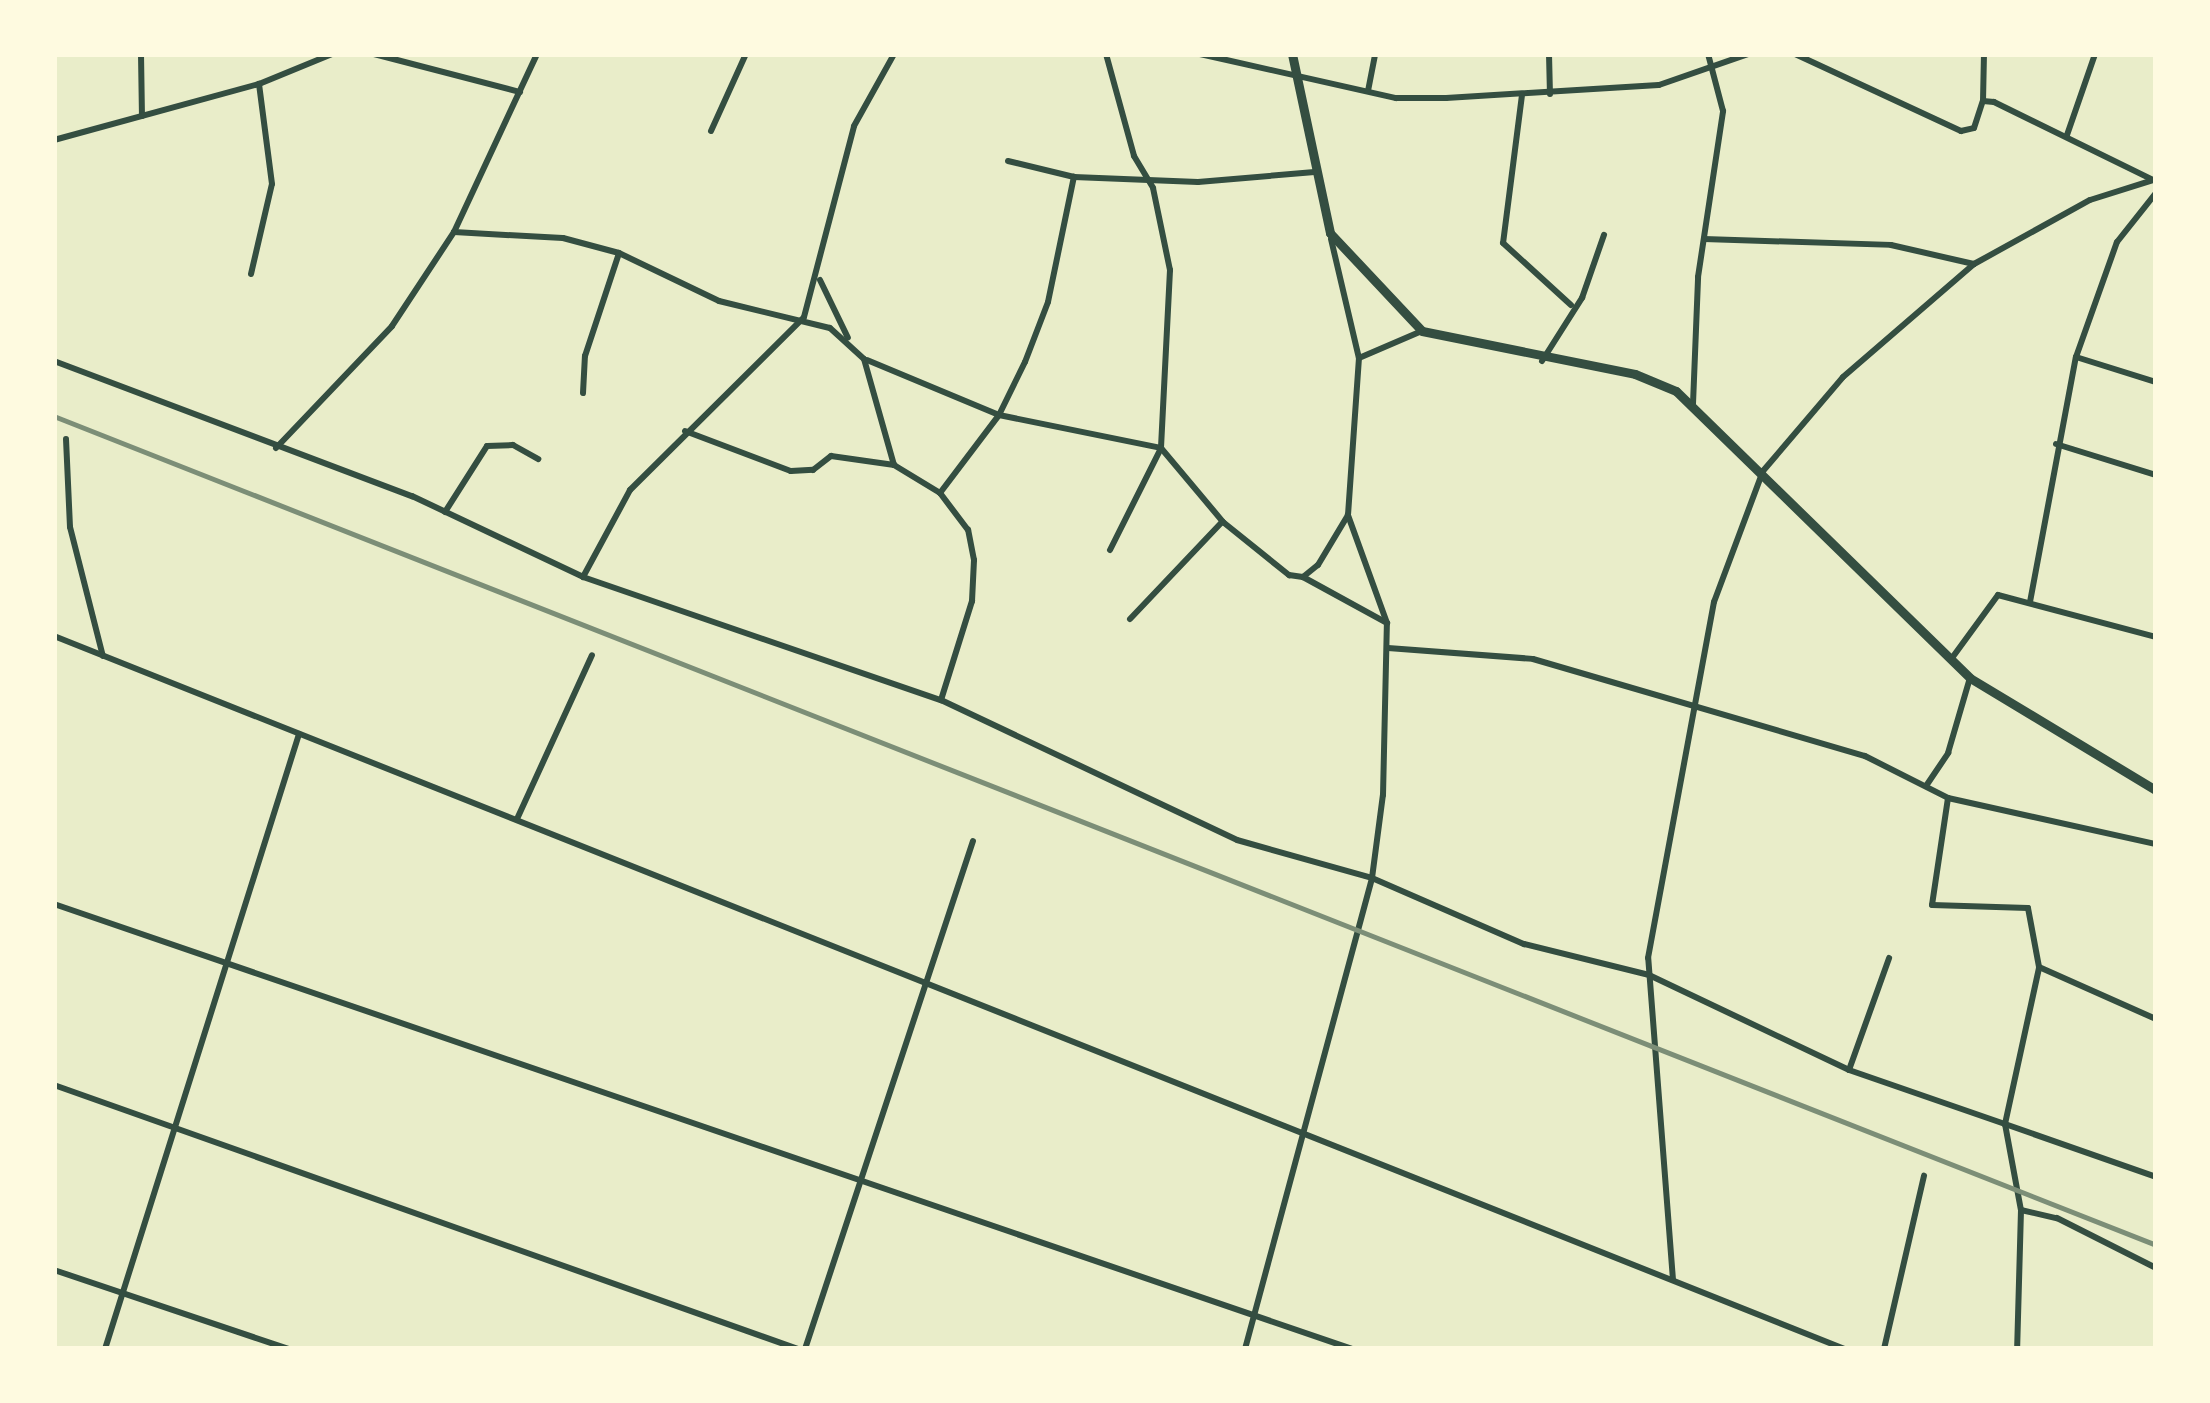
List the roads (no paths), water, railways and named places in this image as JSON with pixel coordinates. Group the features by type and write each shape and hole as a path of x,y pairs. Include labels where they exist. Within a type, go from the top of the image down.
{"street":[{"path":"141,54 142,116"},
{"path":"54,140 259,85 332,54"},
{"path":"374,54 520,92"},
{"path":"276,448 392,326 454,232 537,54"},
{"path":"711,131 746,54"},
{"path":"583,577 630,490 804,317 820,279 854,127 894,54"},
{"path":"1106,54 1134,156 1149,179 1170,270 1161,448 1110,550"},
{"path":"1200,54 1368,92 1522,94 1659,85 1714,70 1748,54"},
{"path":"1245,1349 1372,878 1388,648 1388,623 1348,514 1359,358 1292,54"},
{"path":"1368,92 1375,54"},
{"path":"1549,54 1550,94"},
{"path":"1694,404 1704,238 1723,111 1708,54"},
{"path":"1795,54 1961,131 1974,128 1983,101 1984,54"},
{"path":"2067,134 2095,54"},
{"path":"251,274 272,184 259,85"},
{"path":"1522,94 1503,243 1571,305"},
{"path":"1983,101 2067,134 2155,181"},
{"path":"1008,161 1074,177 1251,183 1315,172"},
{"path":"940,493 999,415 1048,302 1074,177"},
{"path":"1673,1280 1649,975 1691,711 1714,602 1763,471 1843,377 1974,264 2090,200 2155,181"},
{"path":"2030,602 2056,444 2076,357 2117,242 2154,199"},
{"path":"454,232 563,238 619,253 718,301 804,317 850,341"},
{"path":"1330,233 1422,331 1543,361 1635,374 1694,404 1970,678 2156,790"},
{"path":"1543,361 1571,305 1582,298 1604,235"},
{"path":"1704,238 1891,245 1974,264"},
{"path":"583,393 585,356 619,253"},
{"path":"820,279 864,359 894,465"},
{"path":"1359,358 1422,331"},
{"path":"2076,357 2156,382"},
{"path":"864,359 999,415 1161,448 1222,522 1289,575 1304,577 1388,623"},
{"path":"54,362 445,512 583,577 940,700 1237,840 1372,878 1525,944 1649,975 1849,1070 2156,1177"},
{"path":"686,430 790,471 813,470 831,455 894,465 940,493 968,530 974,560 972,601 940,700"},
{"path":"66,439 70,527 103,656"},
{"path":"2056,444 2156,475"},
{"path":"445,512 487,446 513,445 538,459"},
{"path":"1304,577 1348,514"},
{"path":"1130,620 1222,522"},
{"path":"1952,658 1996,596 2156,637"},
{"path":"54,636 1845,1349"},
{"path":"1388,648 1533,659 1691,711 1865,756 1948,798 2156,844"},
{"path":"517,818 592,655"},
{"path":"1926,786 1948,753 1970,678"},
{"path":"105,1349 231,962 299,734"},
{"path":"1948,798 1932,905 2028,908 2039,967 2006,1124 2020,1210 2017,1349"},
{"path":"54,1085 802,1349 973,841"},
{"path":"54,904 1256,1312 1352,1349"},
{"path":"1849,1070 1888,958"},
{"path":"2039,967 2156,1019"},
{"path":"1884,1349 1924,1176"},
{"path":"2020,1210 2057,1218 2156,1268"},
{"path":"54,1270 290,1349"}],"railway":[{"path":"54,416 2156,1245"}]}
